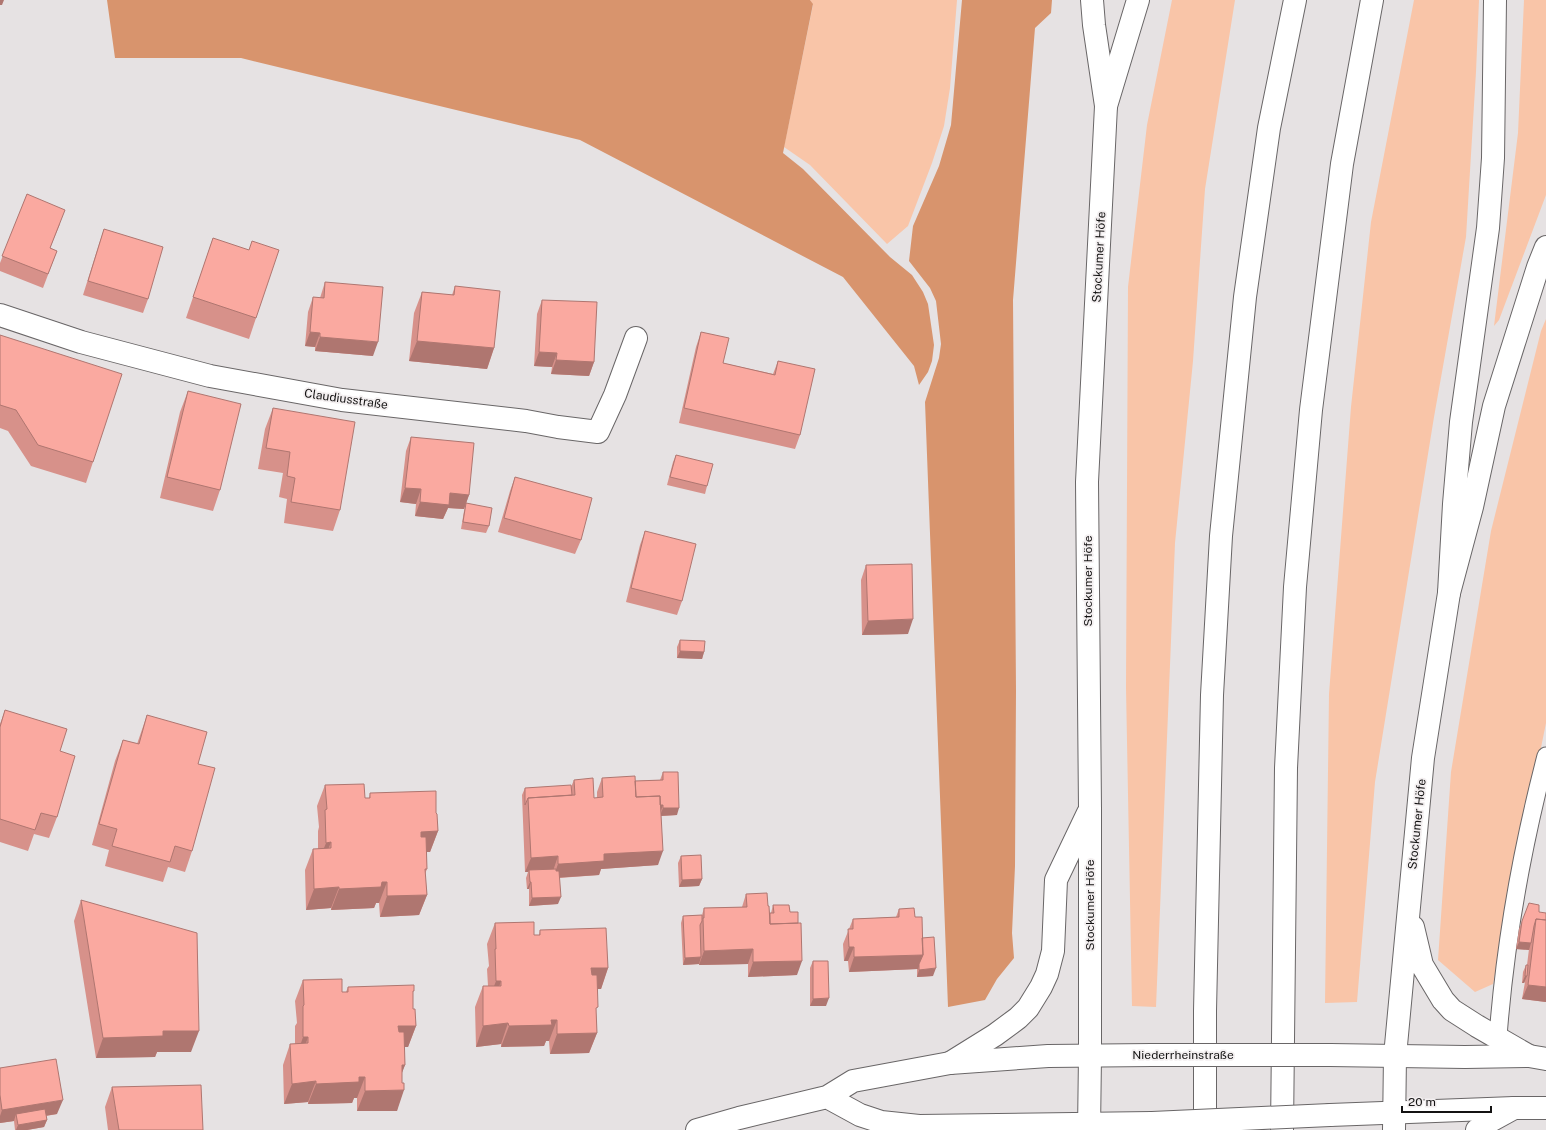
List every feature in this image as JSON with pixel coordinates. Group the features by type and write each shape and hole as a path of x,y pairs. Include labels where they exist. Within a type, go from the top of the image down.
{"main road":[{"path":"1092,0 1106,106"},
{"path":"1106,106 1138,0"},
{"path":"1205,1130 1205,1003 1212,695 1221,536 1245,297 1269,128 1295,0"},
{"path":"1282,1130 1286,768 1295,587 1311,410 1342,164 1372,0"},
{"path":"1449,593 1454,504 1461,422 1488,228 1493,158 1495,0"},
{"name":"Stockumer Höfe","path":"1089,1127 1090,809 1087,482 1106,106"},
{"path":"1449,593 1472,507 1494,406 1546,247"},
{"name":"Claudiusstraße","path":"0,315 81,342 210,376 342,400 526,421 598,432 615,395 636,338"},
{"name":"Stockumer Höfe","path":"1394,1122 1395,1056 1423,758 1449,593"},
{"path":"950,1063 995,1035 1018,1018 1028,1008 1040,987 1047,974 1053,951 1056,880 1090,809"},
{"path":"1409,910 1422,965 1443,1000 1452,1010 1477,1026 1537,1057"},
{"name":"Niederrheinstraße","path":"697,1130 741,1124 827,1097 853,1081 950,1063 1048,1056 1330,1055 1537,1057"},
{"path":"827,1097 860,1115 881,1122 924,1128 1089,1127 1330,1115 1394,1122 1514,1108 1546,1108"},
{"path":"1477,1130 1514,1108"}],"lane":[{"path":"1498,1037 1509,936 1534,801 1546,756"}],"shaded area":[{"path":"107,0 810,0 813,4 783,153 803,169 890,257 912,275 923,292 928,304 934,345 932,361 928,372 919,385 914,366 843,277 580,140 241,58 115,58"},
{"path":"810,0 957,0 950,88 944,126 932,163 908,226 887,244 810,165 784,147 813,5"},
{"path":"962,0 1052,0 1051,13 1035,28 1013,300 1016,691 1015,866 1012,933 1014,958 997,979 985,1000 948,1007 925,402 939,358 941,344 936,301 930,288 909,261 913,226 939,166 951,125"},
{"path":"1172,0 1235,0 1205,189 1193,361 1175,543 1156,1007 1132,1006 1126,688 1128,287 1147,125"},
{"path":"1414,0 1479,0 1466,237 1434,417 1375,782 1357,1002 1325,1003 1329,694 1351,407 1371,222"},
{"path":"1524,0 1546,0 1546,195 1499,320 1494,326 1518,133"},
{"path":"1546,319 1546,723 1493,984 1475,992 1438,960 1451,772 1491,531 1541,331"}],"building":[{"path":"27,194 65,210 50,248 57,251 48,274 2,256"},
{"path":"104,229 163,247 148,299 88,281"},
{"path":"213,238 249,250 252,241 279,250 256,318 193,297"},
{"path":"325,282 383,287 378,342 320,337 320,333 310,332 313,297 324,298"},
{"path":"455,286 500,291 494,348 417,341 422,292 454,295"},
{"path":"542,300 597,302 594,362 556,360 557,353 539,352"},
{"path":"701,332 729,338 723,363 775,375 778,361 815,369 800,435 684,408"},
{"path":"0,335 122,374 93,462 38,445 16,410 0,405"},
{"path":"188,391 241,404 220,490 167,477"},
{"path":"273,408 355,422 340,510 291,502 295,478 287,476 290,452 266,448"},
{"path":"411,437 474,443 469,495 450,493 449,505 420,502 421,489 405,488"},
{"path":"676,455 713,464 707,486 670,477"},
{"path":"515,477 592,498 581,540 504,518"},
{"path":"466,503 492,508 489,526 463,522"},
{"path":"645,531 696,544 682,601 631,588"},
{"path":"912,564 913,619 868,621 866,565"},
{"path":"680,640 705,641 704,652 680,651"},
{"path":"5,710 67,729 60,751 75,756 57,817 41,813 35,830 0,819 0,727"},
{"path":"147,715 207,732 198,764 215,768 192,851 175,846 170,862 112,846 117,829 99,824 123,740 139,744"},
{"path":"663,772 678,772 679,808 663,808 663,805 660,805 660,796 636,797 635,781 663,780"},
{"path":"635,776 636,797 660,796 663,851 604,854 604,861 561,864 558,864 558,856 531,858 528,798 575,795 574,780 593,778 594,798 603,797 602,778"},
{"path":"364,784 365,798 370,798 370,793 436,791 438,831 421,832 421,837 426,837 427,869 425,869 427,895 387,896 387,882 382,882 381,887 339,889 339,887 314,889 313,849 331,848 331,842 326,843 325,810 327,809 325,785"},
{"path":"571,785 572,795 528,798 525,805 525,788"},
{"path":"701,855 702,879 682,880 681,856"},
{"path":"556,869 556,871 559,871 561,897 532,898 529,870"},
{"path":"767,893 770,924 801,923 802,961 753,962 753,949 704,951 704,908 747,907 746,894"},
{"path":"81,900 197,933 199,1031 163,1031 163,1036 103,1038"},
{"path":"1529,903 1539,905 1539,912 1546,913 1546,920 1536,919 1531,943 1519,942 1522,921"},
{"path":"773,905 789,905 790,912 798,912 798,923 770,924 770,913 774,913"},
{"path":"914,908 915,917 922,917 923,955 854,957 854,947 849,947 848,929 853,929 853,919 899,917 899,909"},
{"path":"702,915 700,925 701,957 685,958 683,916"},
{"path":"1536,919 1546,920 1546,987 1528,985"},
{"path":"534,922 534,935 540,935 540,930 606,928 608,968 591,968 592,975 597,975 597,1033 557,1034 557,1020 551,1020 552,1025 509,1026 508,1023 483,1026 483,986 501,986 501,981 496,981 495,923"},
{"path":"934,937 936,968 919,970 919,964 923,955 922,938"},
{"path":"813,961 828,961 829,998 813,999"},
{"path":"1526,965 1528,965 1527,976 1525,976"},
{"path":"342,979 342,992 348,992 348,987 414,985 413,1009 415,1009 416,1026 398,1026 399,1032 404,1032 405,1065 402,1065 402,1083 404,1083 404,1090 365,1091 365,1077 359,1077 359,1082 316,1084 316,1081 292,1084 290,1044 308,1043 308,1037 303,1037 303,980"},
{"path":"56,1059 63,1100 2,1110 0,1095 0,1068"},
{"path":"201,1085 203,1130 119,1130 112,1087"},
{"path":"45,1109 47,1120 18,1125 16,1114"}]}
